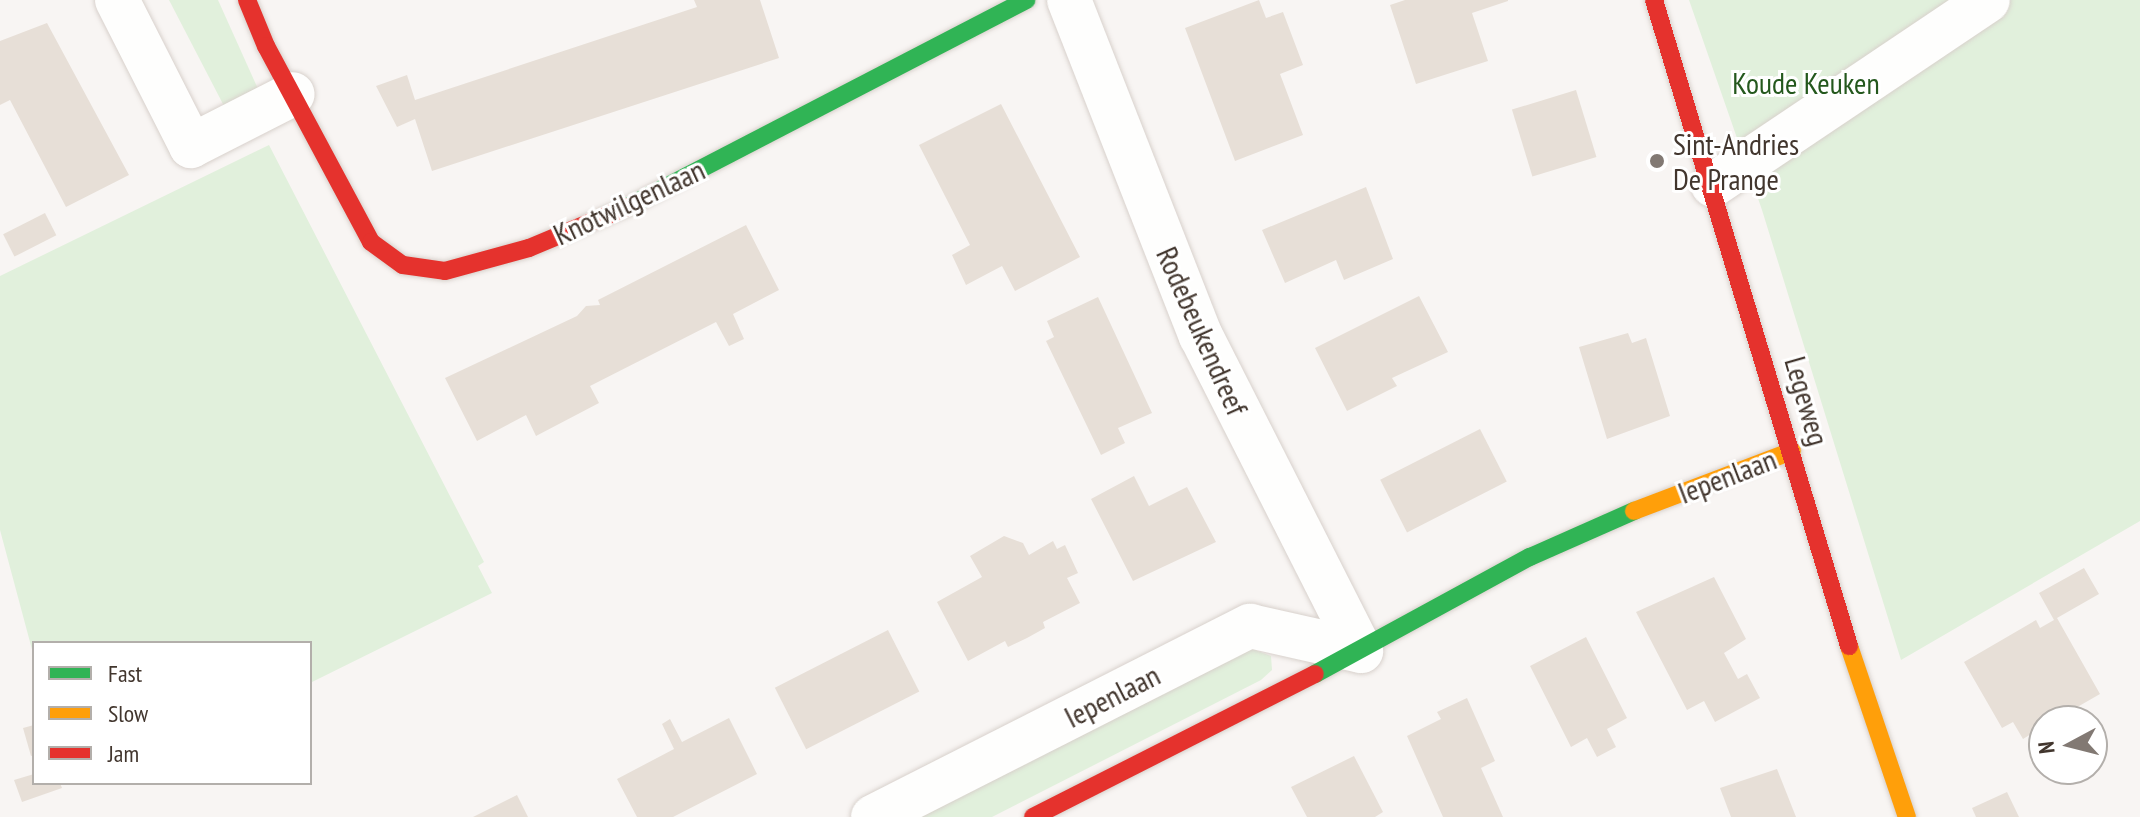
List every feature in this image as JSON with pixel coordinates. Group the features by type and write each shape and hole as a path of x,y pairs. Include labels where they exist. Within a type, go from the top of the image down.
{"street":[{"path":"117,0 191,146 293,94"},
{"name":"Knotwilgenlaan","path":"247,0 371,242 403,265 445,271 529,248 614,214 1027,0"},
{"name":"Rodebeukendreef","path":"1069,0 1201,336 1361,651"},
{"name":"Legeweg","path":"1654,0 1713,185 1880,747 1907,817"},
{"path":"1713,185 1988,0"},
{"name":"Iepenlaan","path":"1033,817 1361,651 1530,557 1792,451"},
{"name":"Iepenlaan","path":"873,817 1250,626 1361,651"}],"green space":[{"path":"169,0 218,0 258,89 224,106"},
{"name":"Koude Keuken","path":"1689,0 2140,0 2140,521 1901,660 1762,210"},
{"path":"269,145 484,562 478,566 492,593 312,682 312,641 32,641 32,650 0,530 0,276"},
{"path":"1250,648 1271,656 1272,670 1261,680 992,817 914,817"}],"building":[{"path":"694,0 760,0 779,58 432,171 415,119 397,127 376,86 407,75 415,100 697,7"},
{"path":"1259,0 1266,18 1283,12 1303,65 1280,74 1303,135 1235,161 1185,28"},
{"path":"1405,0 1508,0 1472,13 1488,61 1416,84 1390,5"},
{"path":"47,23 129,175 66,207 10,100 0,105 0,41"},
{"path":"1576,90 1596,157 1532,177 1512,110"},
{"path":"1001,104 1080,257 1015,291 1002,266 966,285 952,255 970,245 919,145"},
{"path":"1366,187 1393,259 1344,280 1336,260 1285,283 1262,230"},
{"path":"45,213 56,235 14,257 3,234"},
{"path":"746,225 779,290 733,314 744,339 729,346 716,322 590,386 599,403 536,436 526,415 477,441 445,378 577,316 586,306 600,305 598,300"},
{"path":"1419,296 1448,352 1392,378 1397,386 1347,411 1315,348"},
{"path":"1098,297 1152,413 1118,428 1125,443 1101,455 1046,341 1054,337 1047,321"},
{"path":"1628,333 1632,343 1646,338 1670,416 1607,439 1579,347"},
{"path":"1480,429 1507,482 1407,532 1380,480"},
{"path":"1134,476 1149,506 1187,487 1216,542 1133,581 1091,499"},
{"path":"1004,536 1023,543 1029,555 1053,541 1057,549 1065,545 1078,573 1067,578 1080,603 1043,622 1045,628 1027,638 1008,647 1005,641 968,661 937,602 982,577 970,556"},
{"path":"2084,568 2099,594 2057,618 2100,694 2081,705 2028,705 2028,736 2023,739 2013,722 2002,728 1964,662 2036,620 2040,628 2054,620 2039,593"},
{"path":"1714,577 1746,639 1724,653 1738,679 1747,674 1760,698 1715,722 1704,701 1687,710 1636,612"},
{"path":"888,630 919,691 806,749 775,688"},
{"path":"1586,637 1627,718 1607,729 1616,747 1597,757 1587,738 1571,747 1530,666"},
{"path":"1467,698 1495,761 1481,768 1503,817 1443,817 1407,736 1441,719 1437,712"},
{"path":"729,718 757,774 673,817 637,817 617,779 674,749 662,724 670,719 682,742"},
{"path":"32,726 31,756 23,728"},
{"path":"1354,756 1383,812 1375,817 1307,817 1291,787"},
{"path":"1777,769 1796,817 1731,817 1720,788"},
{"path":"32,775 32,785 61,785 62,788 22,802 14,780"},
{"path":"2007,792 2019,817 1976,817 1972,808"},
{"path":"517,795 528,817 473,817"}],"traffic: fast":[{"path":"627,207 1027,0"},
{"path":"1315,674 1530,557 1634,511"}],"traffic: slow":[{"path":"1634,511 1792,451"},
{"path":"1849,646 1907,817"}],"traffic: jam":[{"path":"247,0 266,46 371,242 403,265 445,271 529,248 627,207"},
{"path":"1654,0 1849,646"},
{"path":"1033,817 1315,674"}],"place":[{"name":"Sint-Andries De Prange","path":"1657,161"}]}
